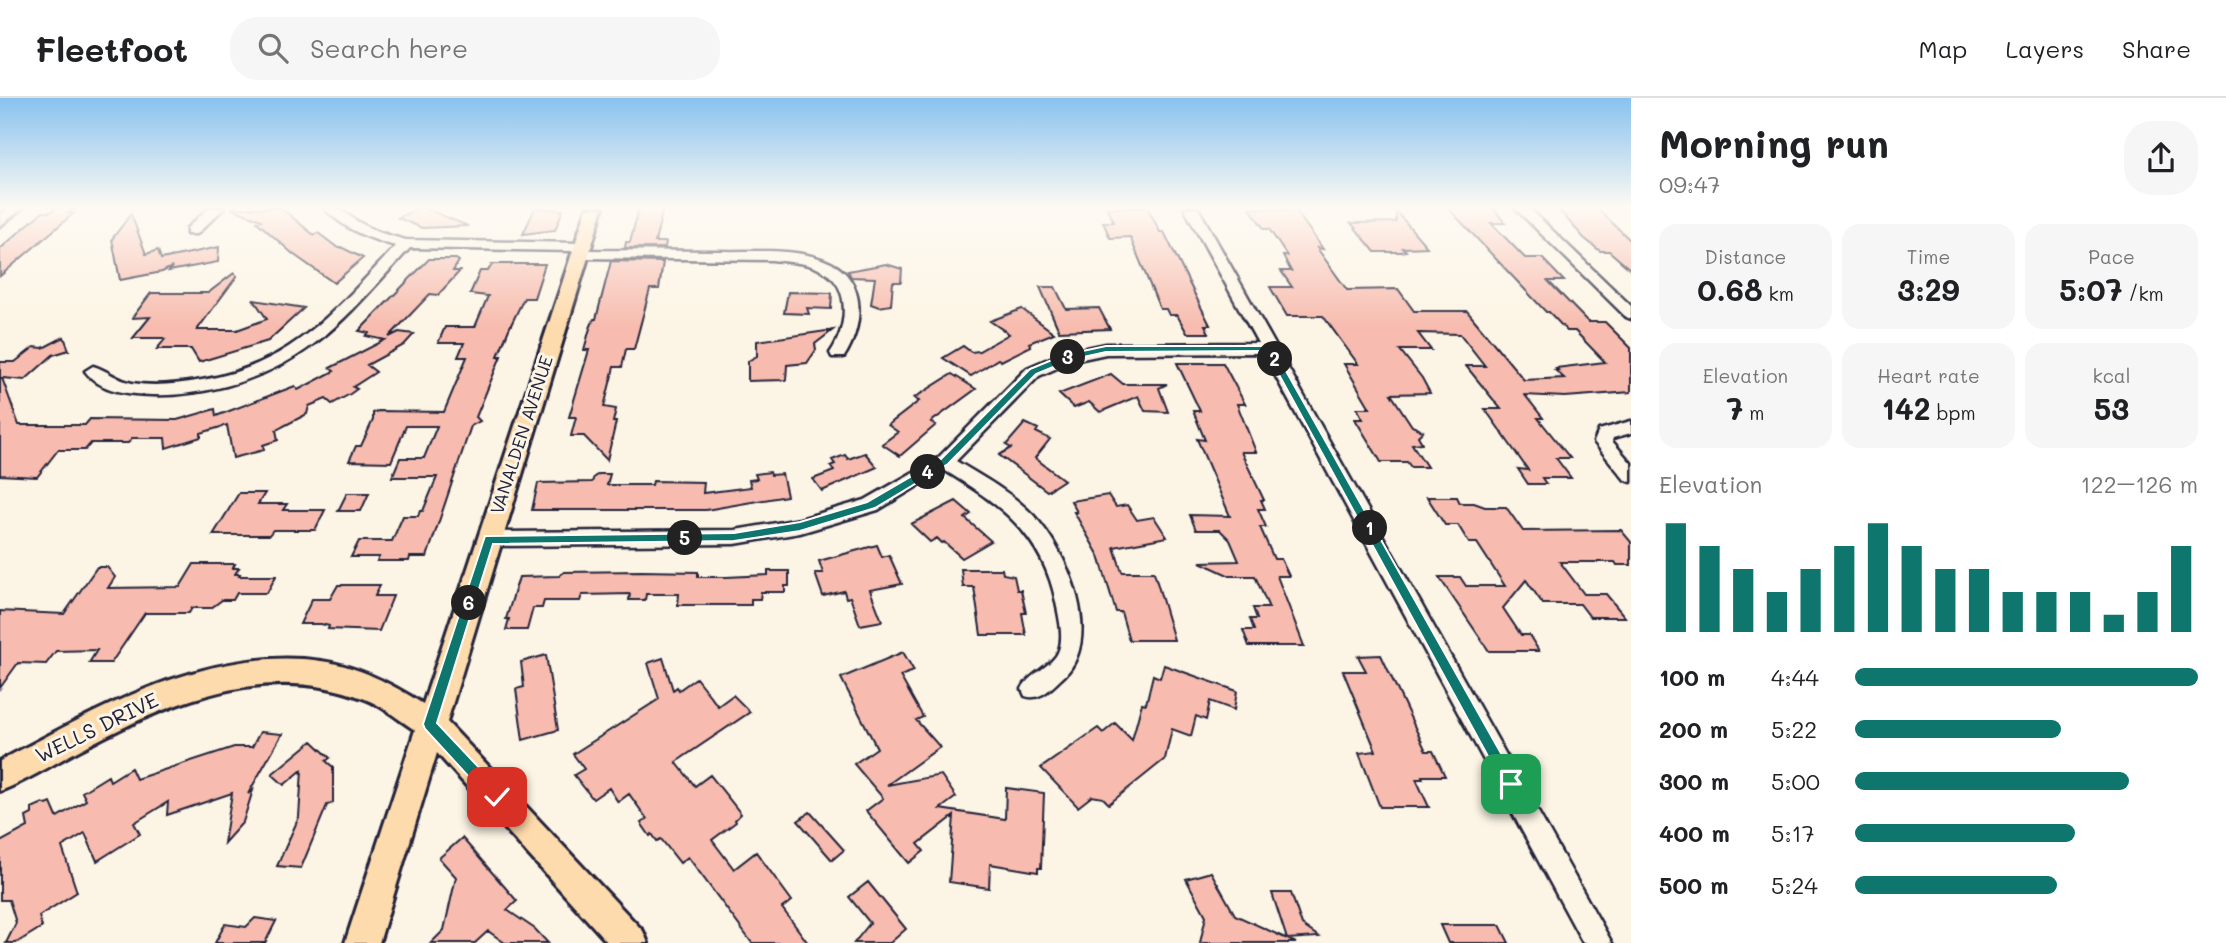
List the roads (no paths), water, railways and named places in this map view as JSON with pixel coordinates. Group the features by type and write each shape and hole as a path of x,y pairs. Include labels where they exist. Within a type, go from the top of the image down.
{"main road":[{"name":"VANALDEN AVENUE","path":"362,943 580,250"},
{"name":"WELLS DRIVE","path":"0,777 129,708 210,679 263,670 314,671 360,681 405,704 430,724 631,943"}],"street":[{"path":"93,371 113,384 130,388 171,389 216,383 266,367 303,347 403,247"},
{"path":"506,247 803,259 831,268 843,276 849,288 852,325 848,340 838,353"},
{"path":"1213,247 1598,943"},
{"path":"1563,247 1631,314"},
{"path":"489,539 734,537 800,526 871,505 944,462 1033,372 1068,357 1106,349 1269,348"},
{"path":"1631,427 1605,434 1603,442 1631,475"},
{"path":"944,462 995,492 1024,515 1051,553 1068,604 1072,632 1067,659 1033,689"}]}
